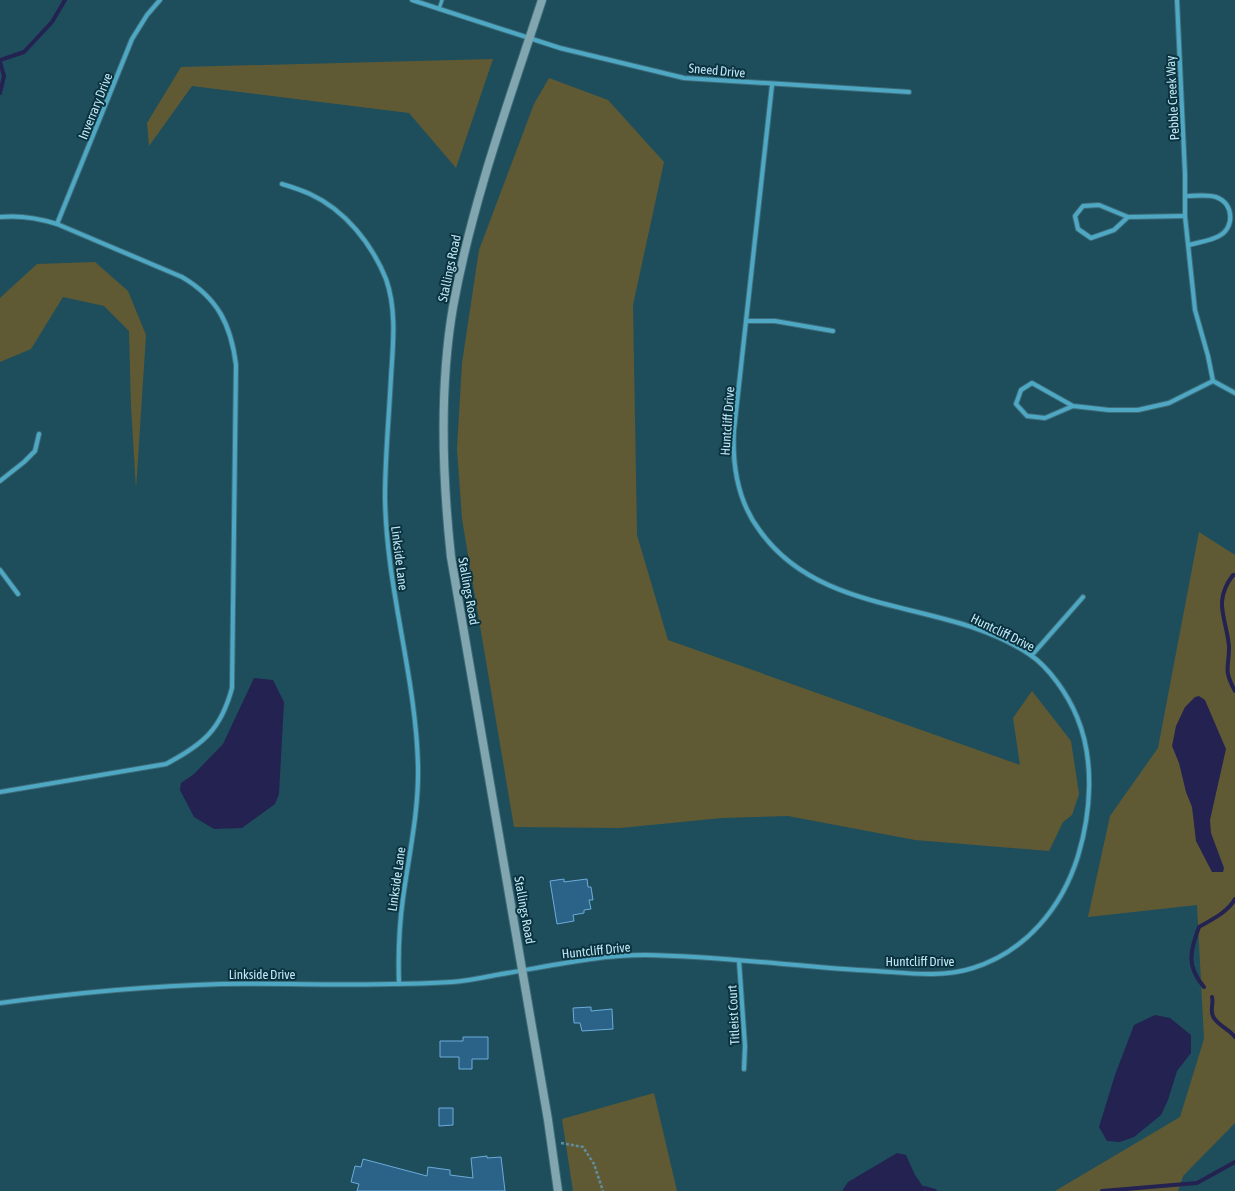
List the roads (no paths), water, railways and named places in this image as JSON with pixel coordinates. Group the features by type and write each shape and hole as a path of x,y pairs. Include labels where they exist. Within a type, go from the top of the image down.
{"street":[{"name":"Inverrary Drive","path":"57,224 132,39 147,14 160,0"},
{"path":"412,0 529,38"},
{"name":"Stallings Road","path":"542,0 481,192 461,268 448,348 443,435 444,498 451,557 523,971 552,1144 558,1191"},
{"name":"Pebble Creek Way","path":"1177,0 1186,196 1185,216 1195,310 1208,356 1213,381"},
{"name":"Sneed Drive","path":"529,38 560,48 676,76 772,85 909,92"},
{"name":"Huntcliff Drive","path":"523,971 593,958 620,955 699,957 842,970 925,974 949,973 974,968 997,959 1019,945 1036,929 1060,898 1077,861 1085,823 1089,770 1083,736 1073,707 1056,681 1032,655 993,635 969,625 903,609 824,584 796,568 770,545 755,526 746,507 737,480 734,463 734,430 772,85"},
{"name":"Linkside Lane","path":"282,184 311,195 324,202 356,230 378,262 392,301 394,337 385,480 386,521 389,554 414,718 418,765 416,817 399,934 399,984"},
{"path":"1186,196 1215,196 1225,203 1230,215 1228,227 1219,236 1189,245"},
{"path":"1128,217 1114,230 1090,238 1078,229 1076,216 1083,206 1099,206 1128,217 1185,216"},
{"path":"0,217 16,215 37,218 57,224 188,281 200,288 212,302 226,324 233,345 236,365 232,688 226,709 219,722 200,742 183,755 166,764 0,792"},
{"path":"746,320 775,321 833,331"},
{"path":"1073,406 1045,418 1027,416 1016,404 1021,390 1032,383 1073,406 1109,410 1147,408 1187,395 1213,381 1235,393"},
{"path":"0,481 35,451 39,434"},
{"path":"0,570 18,594"},
{"path":"1032,655 1083,597"},
{"name":"Titleist Court","path":"739,961 745,1046 744,1068"},
{"name":"Linkside Drive","path":"0,1003 138,988 222,984 399,984 458,982 523,971"}],"lane":[{"path":"439,9 442,0"}],"waterway":[{"path":"0,60 24,52 52,22 65,0"},
{"path":"0,62 4,76 0,93"},
{"path":"1235,575 1233,575 1227,585 1223,594 1222,602 1222,611 1229,647 1228,673 1235,691"},
{"path":"1204,987 1194,972 1192,965 1191,958 1193,944 1199,927 1224,912 1235,899"},
{"path":"1212,997 1213,1016 1216,1021 1235,1037"},
{"path":"1102,1191 1197,1183 1235,1162"},
{"path":"924,1188 935,1191"}]}
